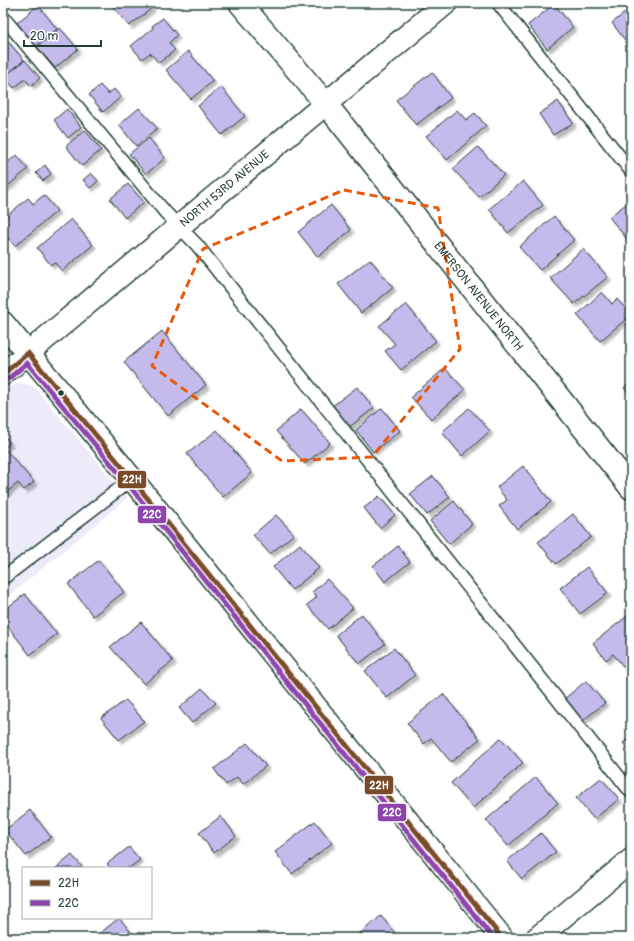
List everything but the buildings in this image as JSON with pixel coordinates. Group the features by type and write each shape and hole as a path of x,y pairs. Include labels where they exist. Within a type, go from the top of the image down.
{"street":[{"name":"EMERSON AVENUE NORTH","path":"240,3 326,104 631,488"},
{"name":"NORTH 53RD AVENUE","path":"3,374 180,228 446,3"},
{"path":"3,323 132,479 502,938"},
{"path":"537,938 631,860"}],"lane":[{"path":"498,3 631,171"},
{"path":"3,17 180,228 197,245 631,792"},
{"path":"3,576 6,576 132,479"}],"highlighted area":[{"path":"344,190 438,208 460,349 372,457 282,461 152,366 203,249"}],"shaded area":[{"path":"19,383 30,385 37,390 127,498 3,601 3,390"}],"transit line":[{"name":"22H","path":"3,374 28,353 132,479 502,938"},
{"name":"22C","path":"8,379 27,363 127,483 493,938"}]}
